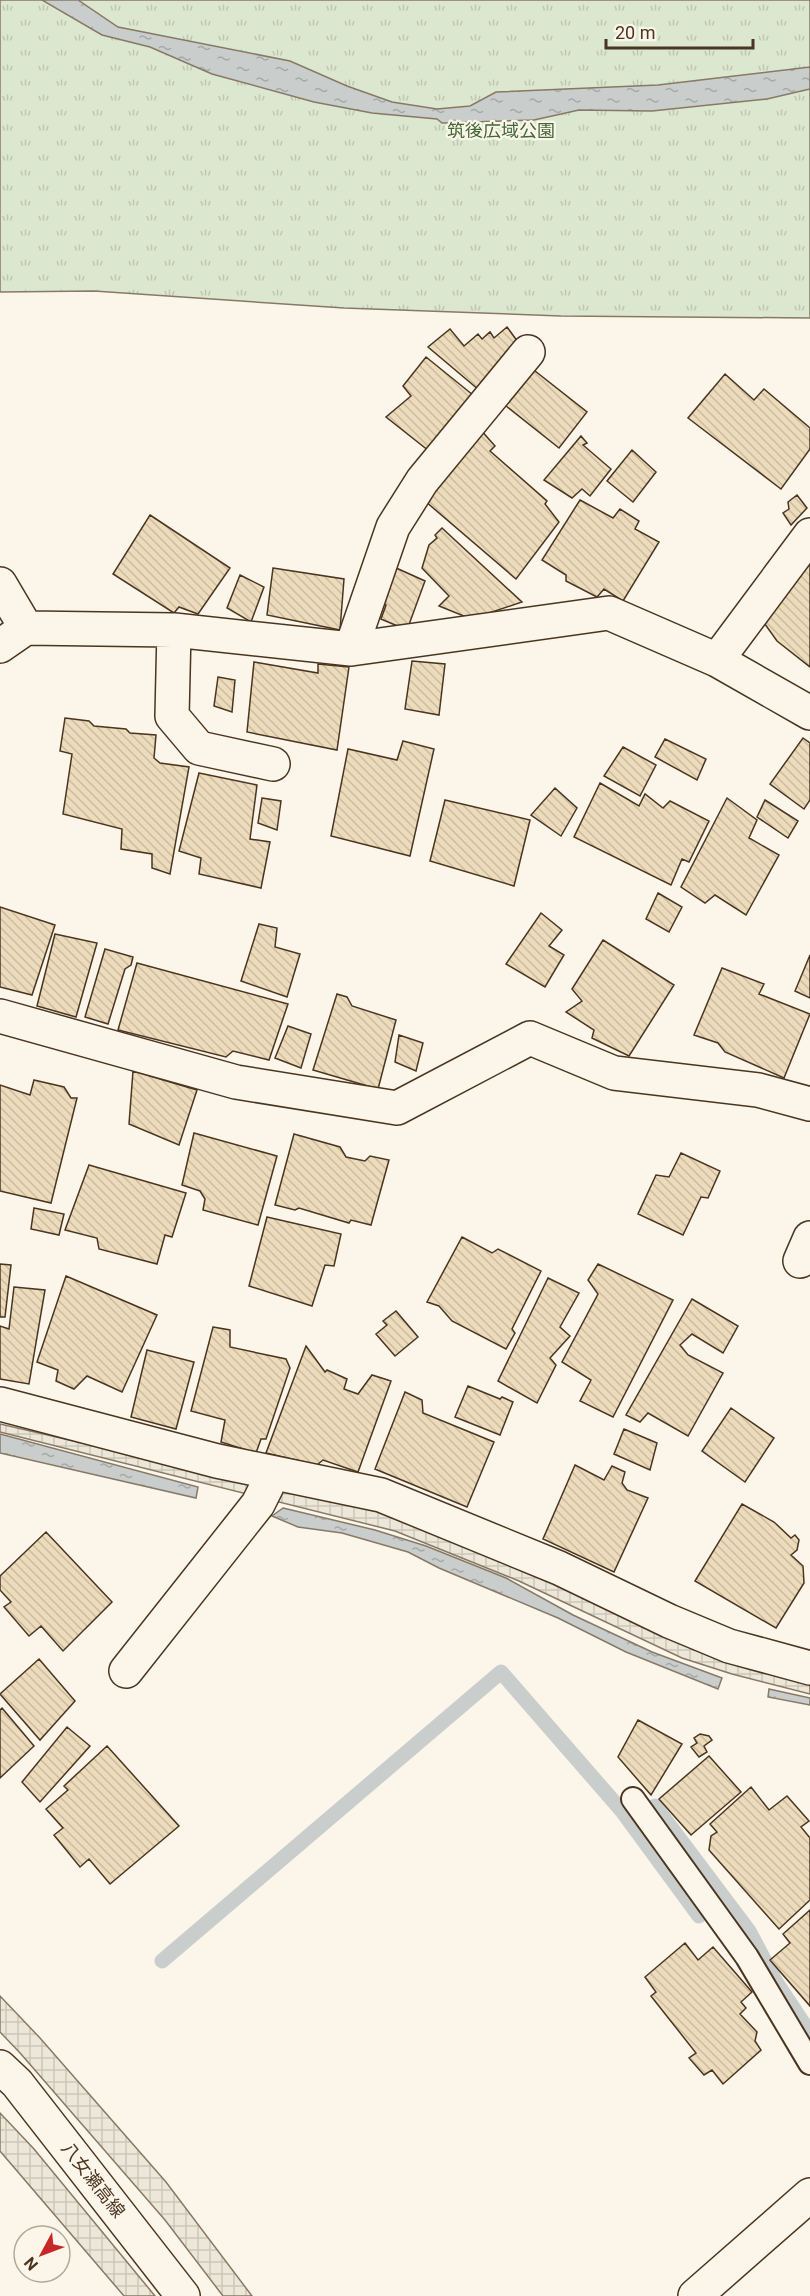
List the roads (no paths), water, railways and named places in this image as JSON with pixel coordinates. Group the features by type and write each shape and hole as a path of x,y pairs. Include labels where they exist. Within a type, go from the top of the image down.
{"street":[{"path":"351,649 393,527 422,481 528,352"},
{"path":"717,660 810,535"},
{"path":"0,584 26,628"},
{"path":"0,646 26,628 174,630 351,649 609,614 717,660 810,713"},
{"path":"174,630 172,716 199,748 273,764"},
{"path":"0,1016 236,1082 397,1108 530,1038 614,1073 759,1090 810,1104"},
{"path":"0,1404 217,1461 381,1495 559,1568 669,1621 729,1646 810,1668"},
{"path":"126,1671 258,1504 267,1486 269,1472"},
{"name":"八女瀬高線","path":"0,2067 17,2084 183,2296"},
{"path":"695,2296 810,2195"}],"lane":[{"path":"633,1799 747,1957 810,2063"}],"water":[{"path":"42,0 78,0 118,27 290,61 347,86 392,102 437,109 470,106 496,92 658,85 810,67 810,89 767,99 652,111 579,110 534,120 442,123 437,119 372,113 314,102 212,74 150,47 102,35"},
{"path":"0,1434 198,1487 196,1498 0,1453"},
{"path":"283,1508 375,1530 426,1546 506,1578 573,1615 652,1652 722,1678 718,1689 626,1652 558,1618 439,1568 408,1552 342,1533 298,1527 272,1516"},
{"path":"769,1689 810,1698 810,1705 768,1697"}],"waterway":[{"path":"162,1961 501,1672 622,1811 699,1916"},
{"path":"655,1806 749,1931 776,1982 810,2033"}],"park label":[{"name":"筑後広域公園","path":"501,131"}]}
